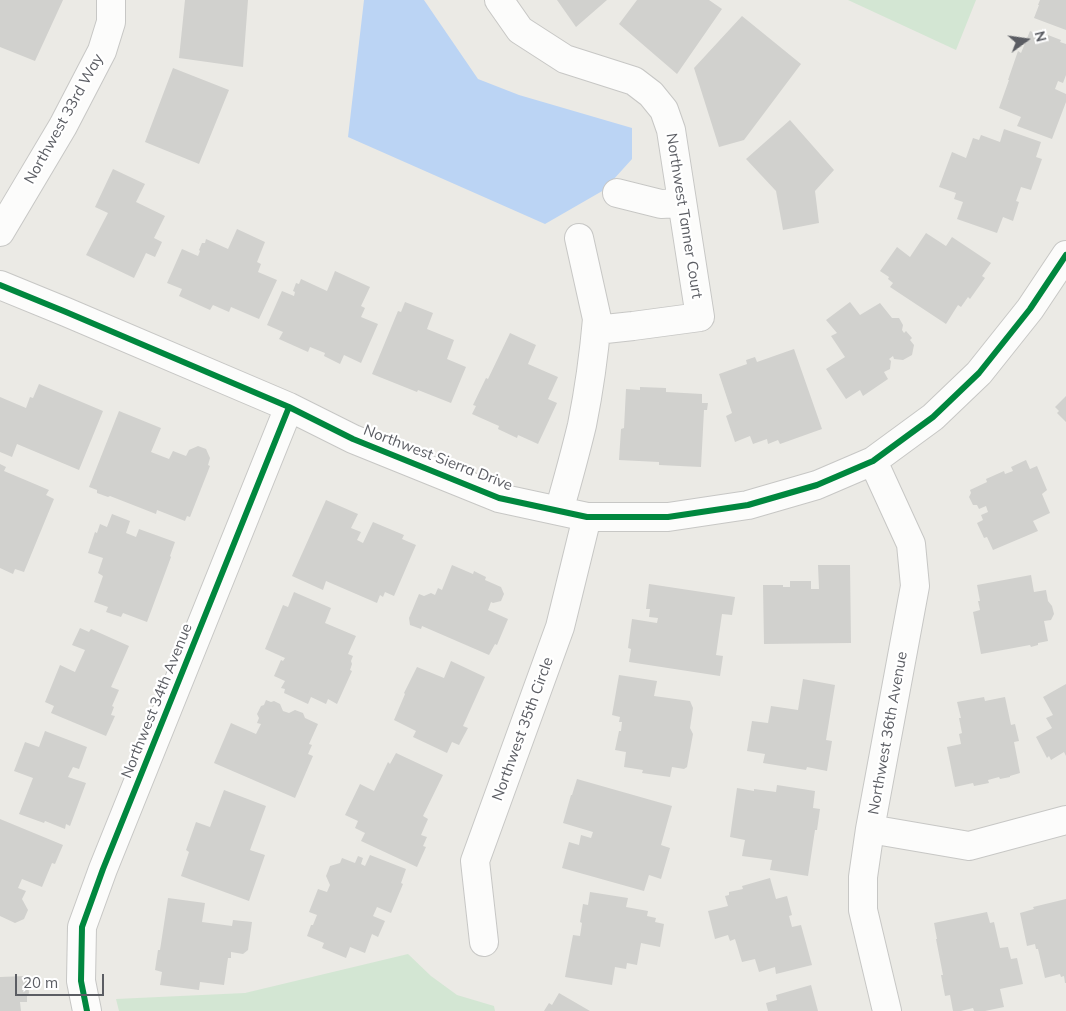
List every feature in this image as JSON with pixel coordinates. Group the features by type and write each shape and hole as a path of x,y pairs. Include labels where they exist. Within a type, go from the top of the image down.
{"street":[{"name":"Northwest 33rd Way","path":"0,232 63,126 102,51 111,22 111,0"},
{"name":"Northwest Tanner Court","path":"499,0 520,30 565,59 634,81 651,94 664,110 671,130 700,317 596,330"},
{"path":"617,194 661,204 682,203"},
{"path":"559,511 582,426 590,383 597,319 579,238"},
{"name":"Northwest Sierra Drive","path":"0,285 289,407 354,439 499,498 586,517 668,517 748,505 817,486 873,461 933,417 979,373 1030,309 1066,255"},
{"name":"Northwest 34th Avenue","path":"87,1011 81,981 82,926 103,869 289,407"},
{"name":"Northwest 36th Avenue","path":"873,461 911,544 915,586 870,829 863,877 863,910 887,1011"},
{"name":"Northwest 35th Circle","path":"484,942 476,861 560,627 586,517"},
{"path":"870,829 969,846 1066,820"}],"green space":[{"path":"848,0 976,0 956,50"},
{"path":"408,954 431,976 457,995 494,1006 495,1011 119,1011 116,999 245,993"}],"water":[{"path":"364,0 424,0 478,79 519,95 632,128 632,159 604,190 545,224 348,137"}],"building":[{"path":"0,0 63,0 35,61 0,47"},
{"path":"185,0 248,0 243,67 179,58"},
{"path":"557,0 607,0 576,27"},
{"path":"637,0 709,0 722,9 677,74 619,24"},
{"path":"1040,0 1066,0 1066,30 1034,18"},
{"path":"742,16 801,64 744,140 719,147 694,68"},
{"path":"1030,31 1047,38 1048,35 1066,44 1066,75 1063,83 1058,81 1055,89 1066,94 1066,102 1052,139 1017,126 1021,117 999,108 1018,51 1021,53"},
{"path":"173,68 229,90 199,164 145,142"},
{"path":"790,120 834,170 815,191 819,223 783,230 776,191 746,159"},
{"path":"1004,129 1041,142 1036,157 1042,159 1031,190 1021,187 1016,201 1019,202 1013,221 1003,217 997,233 957,219 963,202 954,199 956,193 939,187 952,152 966,158 973,138 979,140 981,135 1000,142"},
{"path":"113,169 145,184 136,202 165,216 154,238 162,242 155,257 146,253 134,278 86,255 108,213 95,207"},
{"path":"237,229 265,242 257,262 261,264 258,272 277,280 259,319 231,307 229,312 213,305 210,310 179,296 182,289 167,283 182,249 198,256 202,243 205,243 206,239 228,249"},
{"path":"926,233 946,246 952,237 991,263 982,276 985,278 970,299 968,297 961,307 958,305 946,324 890,287 893,283 888,279 889,277 880,271 897,247 910,257"},
{"path":"335,271 370,287 361,306 365,308 361,317 378,324 361,363 344,355 340,364 324,356 325,353 310,347 308,352 279,339 283,332 267,325 282,291 294,296 295,292 293,291 296,283 299,284 301,279 327,291"},
{"path":"405,302 433,313 427,329 454,340 447,359 466,367 451,403 372,374 398,311 401,312"},
{"path":"850,302 860,315 880,303 892,318 899,318 903,325 902,330 904,333 906,331 912,338 910,340 914,345 912,355 903,360 894,359 893,356 889,359 891,361 890,369 884,372 888,379 863,396 860,390 846,399 826,369 845,357 831,336 837,333 826,320"},
{"path":"510,333 536,345 528,364 558,377 548,399 557,403 538,444 518,435 517,438 498,429 499,426 472,414 476,406 473,405"},
{"path":"794,349 822,429 780,444 778,440 768,444 767,439 753,444 750,436 735,442 726,416 732,413 719,374 747,364 746,360 755,357 757,362"},
{"path":"39,384 103,411 79,470 17,444 12,457 0,452 0,397 26,408 30,397 33,398"},
{"path":"640,387 666,388 666,392 702,394 702,403 708,403 707,410 704,410 701,467 659,465 659,462 619,460 621,429 624,428 626,389 640,390"},
{"path":"1066,396 1066,422 1057,413 1059,411 1055,407"},
{"path":"119,411 161,428 151,452 169,459 173,451 186,456 189,450 198,446 206,449 210,458 208,465 210,466 190,517 187,516 185,521 157,510 156,514 110,496 108,497 97,493 97,490 89,487"},
{"path":"1026,460 1030,469 1037,466 1047,490 1042,494 1050,513 1033,521 1038,531 993,550 987,537 984,538 977,523 983,520 981,515 988,512 986,506 979,509 977,505 973,505 969,497 970,490 987,482 986,479 1004,471 1005,474 1013,471 1011,467"},
{"path":"0,464 6,467 4,471 49,490 46,495 54,499 24,572 15,569 13,574 0,568"},
{"path":"326,500 358,514 351,528 361,532 357,540 363,543 373,522 404,535 402,539 416,545 394,596 385,592 383,597 380,595 377,603 326,581 323,590 292,576"},
{"path":"112,514 130,521 126,533 136,537 139,529 175,542 147,622 123,613 121,617 106,612 108,607 94,602 103,576 98,573 103,558 88,553 95,532 97,533 100,524 107,527"},
{"path":"452,565 473,574 474,571 486,577 485,580 501,587 504,594 501,601 491,602 488,610 508,619 497,645 495,644 489,655 422,626 421,629 410,625 409,618 419,594 424,596 431,593 435,595 438,588 442,590"},
{"path":"818,565 850,565 851,643 764,644 763,585 790,587 790,581 811,581 811,589 819,589"},
{"path":"1031,575 1034,592 1046,590 1048,601 1052,606 1054,614 1051,620 1044,621 1048,641 1031,647 1030,645 981,654 973,612 980,610 977,585"},
{"path":"649,584 735,597 732,615 722,614 716,655 723,656 720,676 629,662 631,649 628,648 632,619 657,623 658,618 649,617 650,609 646,609"},
{"path":"294,592 331,608 325,623 356,636 348,654 353,656 350,670 352,671 337,704 328,699 326,704 311,697 308,704 284,693 285,689 281,688 285,681 274,676 281,660 283,661 285,658 265,649 283,605 288,607"},
{"path":"80,628 89,632 91,629 129,646 111,687 119,690 112,706 114,707 111,715 115,716 106,736 51,713 54,706 45,702 60,665 75,672 85,650 72,645"},
{"path":"451,661 485,677 463,726 468,728 459,745 452,742 447,753 413,737 416,731 394,720 404,693 417,667 444,678"},
{"path":"619,675 657,681 654,696 690,701 693,708 690,728 693,734 687,767 684,769 672,767 670,777 642,773 643,770 624,767 626,752 615,750 622,722 619,722 620,717 612,715"},
{"path":"803,679 835,685 826,740 832,741 827,771 807,767 806,770 763,763 765,754 747,751 752,721 768,723 771,706 798,710"},
{"path":"1066,684 1066,756 1064,752 1051,760 1049,756 1047,758 1036,737 1052,728 1046,718 1053,715 1043,697"},
{"path":"984,697 985,701 1005,697 1011,725 1015,724 1019,741 1014,742 1020,773 1010,777 988,780 989,783 974,786 973,783 955,787 947,747 961,744 959,734 962,733 959,718 961,718 957,702"},
{"path":"266,700 280,704 283,711 289,713 295,710 303,713 305,718 318,724 309,744 312,745 308,754 313,756 295,798 214,763 231,723 256,734 261,724 257,723 259,718 257,714"},
{"path":"45,731 87,747 79,769 73,767 68,777 86,783 70,826 66,824 65,829 19,814 33,778 14,771 25,742 39,747"},
{"path":"396,753 443,775 423,816 428,819 421,835 427,837 423,846 426,847 417,867 361,841 365,833 355,828 358,821 345,815 360,784 374,791 388,762 390,764"},
{"path":"577,779 672,806 661,845 670,848 661,879 649,875 644,891 562,868 569,842 579,845 581,835 591,838 593,832 563,823"},
{"path":"777,785 815,791 813,808 820,809 808,876 770,870 772,860 742,856 745,840 730,837 737,788 776,792"},
{"path":"224,790 266,806 250,850 265,855 249,901 181,876 189,852 186,850 196,822 210,827"},
{"path":"0,819 63,845 55,864 52,863 42,887 22,879 18,888 26,891 22,899 28,910 24,919 15,923 0,916"},
{"path":"370,855 406,869 401,883 403,884 391,913 377,907 373,916 385,921 378,937 372,934 365,953 350,947 346,958 322,948 324,943 307,936 317,915 309,912 318,889 327,892 330,885 326,876 330,866 340,863 342,858 355,863 358,856 363,858 361,864 365,866"},
{"path":"770,878 776,899 787,896 792,915 789,916 792,927 801,925 812,965 776,974 775,967 759,972 755,959 742,962 735,939 730,941 728,935 715,939 708,911 728,906 725,896 729,895 729,892 743,889 742,886"},
{"path":"590,892 628,898 626,907 648,911 647,916 656,918 655,922 664,924 660,947 641,943 637,965 627,963 626,969 615,967 612,985 565,977 573,935 580,936 583,904 588,905"},
{"path":"168,898 205,903 202,922 232,926 233,920 252,922 248,950 243,954 231,952 231,958 228,958 224,985 200,982 199,990 160,985 162,972 155,970"},
{"path":"1066,899 1065,983 1064,976 1061,977 1060,974 1045,978 1038,949 1036,949 1035,944 1027,946 1020,913 1034,909 1033,907"},
{"path":"987,912 990,923 994,922 1000,948 1008,947 1011,959 1017,958 1023,984 1000,989 1004,1007 985,1011 974,1011 973,1008 953,1011 950,995 945,996 934,923"},
{"path":"25,976 29,993 27,1002 20,1002 21,1011 0,1011 0,977"},
{"path":"811,985 818,1011 768,1011 766,1003 777,1000 776,995"},
{"path":"559,993 590,1011 544,1011 549,1003 552,1005"}],"cycle path":[{"path":"0,285 289,407 353,439 499,498 587,517 668,517 748,505 817,485 873,461 933,417 979,373 1030,309 1066,255"},
{"path":"87,1011 81,981 82,927 103,869 289,407"}]}
